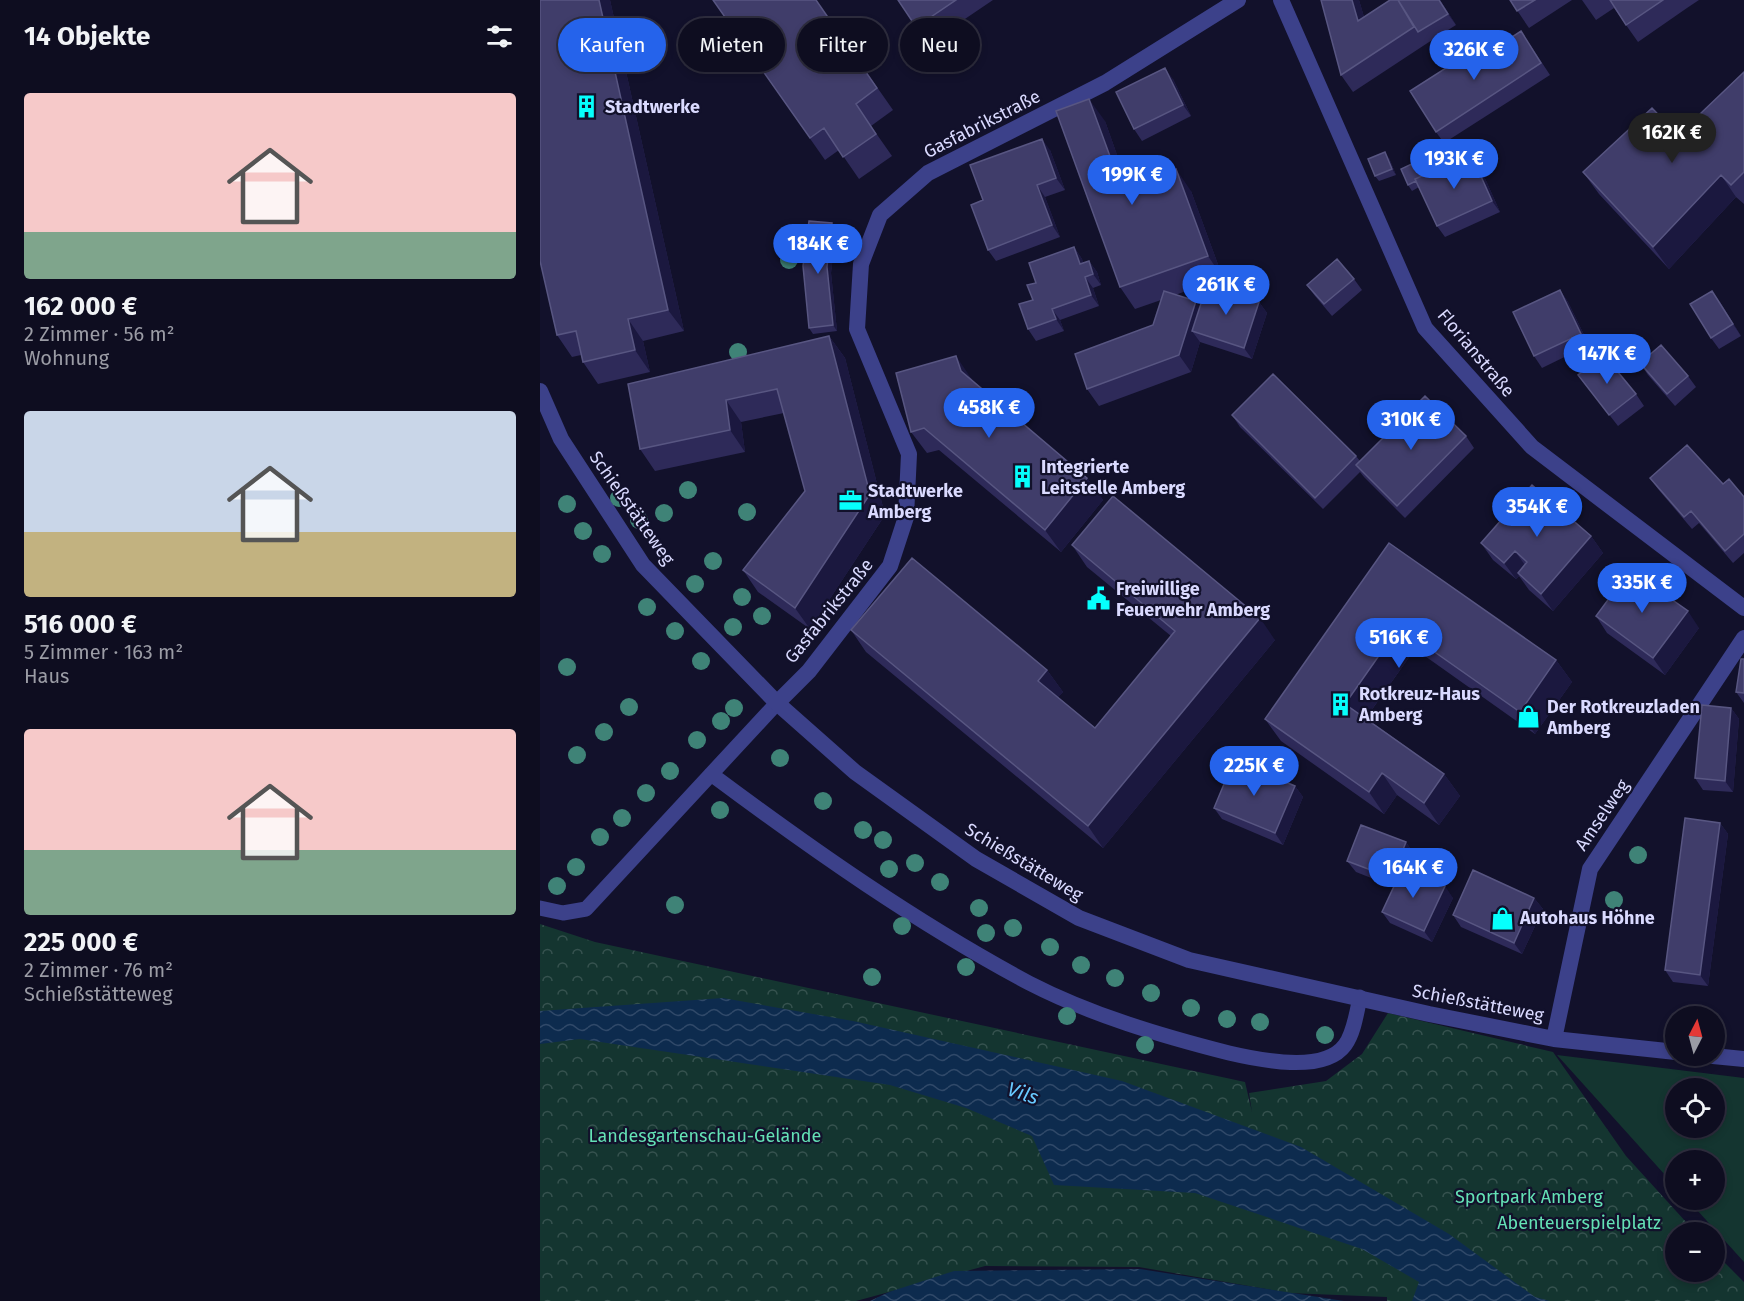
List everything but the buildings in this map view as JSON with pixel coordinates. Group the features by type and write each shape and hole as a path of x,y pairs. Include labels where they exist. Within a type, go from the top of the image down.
{"street":[{"name":"Gasfabrikstraße","path":"777,703 809,671 890,566 906,517 909,453 857,329 861,264 880,215 928,173 1105,82 1238,0"},
{"name":"Florianstraße","path":"1281,0 1425,328 1532,447 1744,608"},
{"name":"Schießstätteweg","path":"540,391 561,439 643,565 777,703 855,772 976,859 1079,918 1189,960 1554,1039 1665,1051"},
{"name":"Amselweg","path":"1554,1039 1590,869 1744,638"},
{"path":"1725,1057 1744,1059"}],"lane":[{"path":"540,908 563,913 586,909 777,703"},
{"path":"711,774 812,849 945,934 1030,983 1111,1017 1189,1043 1265,1062 1323,1061 1345,1045 1360,998"}],"green space":[{"name":"Landesgartenschau-Gelände","path":"540,924 595,942 1245,1082 1252,1112 1249,1093 1326,1081 1362,1054 1388,1013 1553,1052 1626,1156 1665,1199 1665,1210 1675,1210 1686,1222 1665,1222 1665,1282 1725,1282 1725,1263 1744,1282 1744,1301 1387,1301 1387,1297 1289,1293 1139,1267 985,1266 856,1301 540,1301"},
{"path":"1557,1055 1744,1078 1744,1262 1725,1241 1725,1222 1708,1222 1697,1210 1725,1210 1725,1150 1665,1150 1665,1175"}],"water":[{"name":"Vils","path":"723,998 853,1021 1122,1081 1301,1147 1449,1234 1535,1297 1550,1301 1412,1301 1419,1282 1362,1249 1195,1193 1054,1185 1032,1136 966,1108 890,1085 580,1039 540,1044 540,1011"},
{"path":"1140,1269 1344,1301 870,1301 889,1292 954,1271"}],"place":[{"name":"Stadtwerke","path":"587,107"},
{"name":"Integrierte Leitstelle Amberg","path":"1023,477"},
{"name":"Stadtwerke Amberg","path":"850,501"},
{"name":"Freiwillige Feuerwehr Amberg","path":"1098,599"},
{"name":"Rotkreuz-Haus Amberg","path":"1341,704"},
{"name":"Der Rotkreuzladen Amberg","path":"1529,717"},
{"name":"Autohaus Höhne","path":"1502,918"}],"park label":[{"name":"Sportpark Amberg","path":"1529,1197"},
{"name":"Abenteuerspielplatz","path":"1579,1223"}]}
